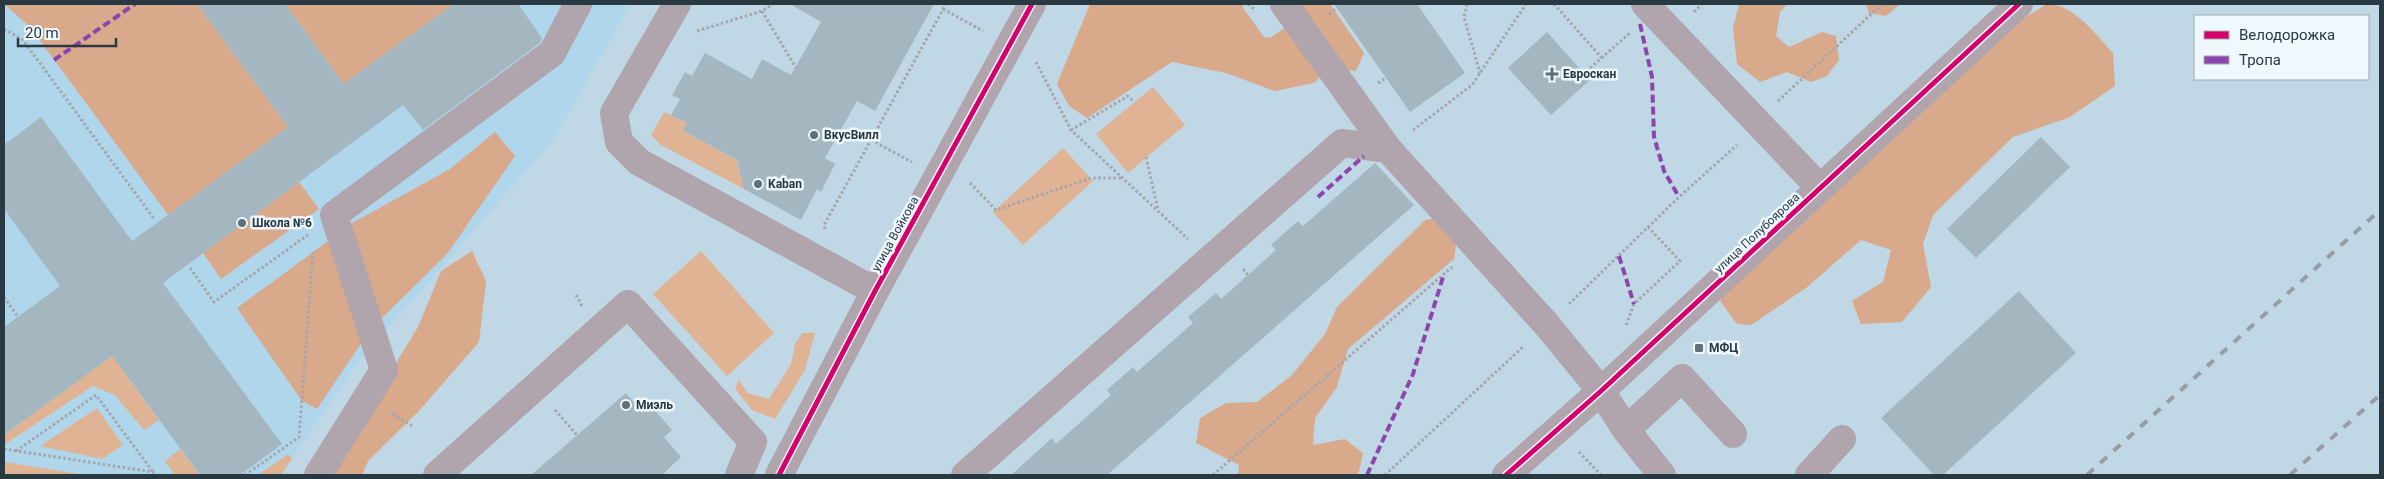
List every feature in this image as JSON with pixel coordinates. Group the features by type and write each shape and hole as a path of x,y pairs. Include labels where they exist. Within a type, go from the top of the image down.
{"street":[{"path":"318,475 384,370 324,223 552,53 578,4"},
{"path":"677,4 614,114 619,142 640,162 875,291"},
{"name":"улица Войкова","path":"780,475 875,291 1032,4"},
{"path":"1284,4 1388,149 1546,324 1602,391 1626,430 1662,475"},
{"name":"улица Полубоярова","path":"1506,475 1602,391 2019,4"},
{"path":"1649,8 1820,188"},
{"path":"965,475 1342,143 1388,149"},
{"path":"437,475 628,304 753,442 739,475"},
{"path":"1626,430 1682,378 1733,434"},
{"path":"1809,475 1842,439"}],"path":[{"path":"694,32 762,11 773,4"},
{"path":"817,228 824,225 946,4"},
{"path":"1467,4 1464,16 1480,74"},
{"path":"1388,149 1472,85 1526,4"},
{"path":"1554,4 1602,58"},
{"path":"1385,475 1759,125 1769,109 1882,4"},
{"path":"1590,68 1602,58 1649,8"},
{"path":"943,9 986,33"},
{"path":"762,11 796,68"},
{"path":"4,29 23,40 155,220"},
{"path":"1034,59 1071,130 1209,260"},
{"path":"1071,130 1128,96 1134,102"},
{"path":"871,140 900,156"},
{"path":"1146,157 1158,210"},
{"path":"967,179 996,210 1091,178 1122,178"},
{"path":"190,268 214,302 324,223"},
{"path":"245,475 299,437 324,223"},
{"path":"824,225 836,270"},
{"path":"1625,326 1634,304 1680,261 1648,227"},
{"path":"1213,475 1475,246"},
{"path":"576,295 583,307"},
{"path":"4,297 18,317"},
{"path":"16,451 96,395 153,472"},
{"path":"549,403 577,436"},
{"path":"4,449 153,472 158,475"},
{"path":"1579,452 1601,475"}],"shaded area":[{"name":"Школа №6","path":"4,4 622,4 629,7 554,139 355,366 281,475 4,475"},
{"path":"4,4 197,4 288,127 169,216 30,27"},
{"path":"285,4 454,4 374,62 350,93"},
{"path":"1090,4 1243,4 1243,8 1264,37 1270,38 1292,23 1324,73 1314,83 1275,91 1226,73 1172,62 1087,118 1069,106 1057,84"},
{"path":"1287,4 1330,4 1364,53 1356,71 1334,69"},
{"path":"1739,4 1787,4 1780,12 1776,36 1789,47 1822,32 1836,36 1839,60 1827,76 1811,82 1787,72 1760,82 1737,64 1733,28"},
{"path":"1866,4 1900,4 1886,16 1869,13"},
{"path":"2047,4 2057,5 2075,15 2113,53 2115,86 2070,117 2013,137 1933,215 1923,244 1931,287 1902,322 1861,324 1852,301 1883,282 1891,250 1861,240 1806,288 1751,325 1737,324 1720,301 1738,271 2001,32"},
{"path":"1153,87 1185,125 1128,173 1096,134"},
{"path":"664,112 687,123 683,131 740,162 738,165 744,189 661,145 651,135"},
{"path":"495,132 515,156 447,254 371,329 317,409 302,401 237,308 354,222 450,169"},
{"path":"1063,148 1093,181 1023,245 993,212"},
{"path":"299,182 319,209 221,279 203,253"},
{"path":"1441,218 1457,239 1454,259 1348,349 1337,387 1315,418 1313,445 1345,439 1363,453 1359,472 1356,475 1238,475 1239,465 1196,443 1200,418 1226,403 1257,402 1292,375 1325,334 1337,307 1425,220"},
{"path":"472,251 486,281 479,342 419,411 368,461 362,475 319,475 375,398 418,327 441,271"},
{"path":"701,251 774,333 727,376 653,294"},
{"path":"802,333 815,333 805,370 775,419 752,410 735,389 739,379 747,393 769,399 791,364 795,344"},
{"path":"125,346 125,374 159,420 144,430 115,395 93,386 4,445 4,435"},
{"path":"97,408 123,445 102,459 40,446"},
{"path":"180,449 200,475 175,475 165,461"},
{"path":"288,454 292,459 281,475 258,475"},
{"path":"4,462 85,475 4,475"}],"building":[{"path":"197,4 285,4 343,84 454,4 518,4 542,38 540,43 423,130 403,105 163,283 282,444 240,475 200,475 112,356 4,435 4,327 60,286 4,209 4,145 41,117 132,241 288,127"},
{"path":"790,4 934,4 875,111 857,101 825,158 835,164 821,192 817,189 801,220 744,189 737,160 683,131 687,123 671,115 680,99 672,95 685,72 692,76 705,53 752,79 762,59 791,75 821,22"},
{"path":"1334,4 1417,4 1465,73 1410,112"},
{"name":"Евроскан","path":"1547,32 1590,80 1551,115 1508,68"},
{"path":"2041,137 2070,167 1976,258 1947,229"},
{"path":"1375,163 1414,205 1107,475 1011,475 1052,438 1056,444 1111,395 1107,390 1133,367 1137,372 1193,323 1188,317 1216,293 1221,299 1276,250 1271,245 1298,221 1303,226"},
{"path":"2019,291 2076,353 1943,475 1934,475 1881,418"},
{"path":"626,393 642,412 650,405 672,430 664,437 681,457 662,475 531,475"}],"railway":[{"path":"2087,475 2380,210"},
{"path":"2290,475 2380,395"}],"marked path":[{"path":"54,60 135,4"},
{"path":"1640,24 1652,77 1654,137 1664,171 1679,197"},
{"path":"1318,197 1364,156"},
{"path":"1619,256 1634,304"},
{"path":"1367,475 1413,374 1444,274"}],"cycle path":[{"path":"779,475 875,291 1032,4"},
{"path":"1506,475 1601,391 2019,4"}],"place":[{"name":"Евроскан","path":"1552,74"},
{"name":"ВкусВилл","path":"814,135"},
{"name":"Kaban","path":"758,184"},
{"name":"Школа №6","path":"242,223"},
{"name":"МФЦ","path":"1699,348"},
{"name":"Миэль","path":"626,405"}]}
